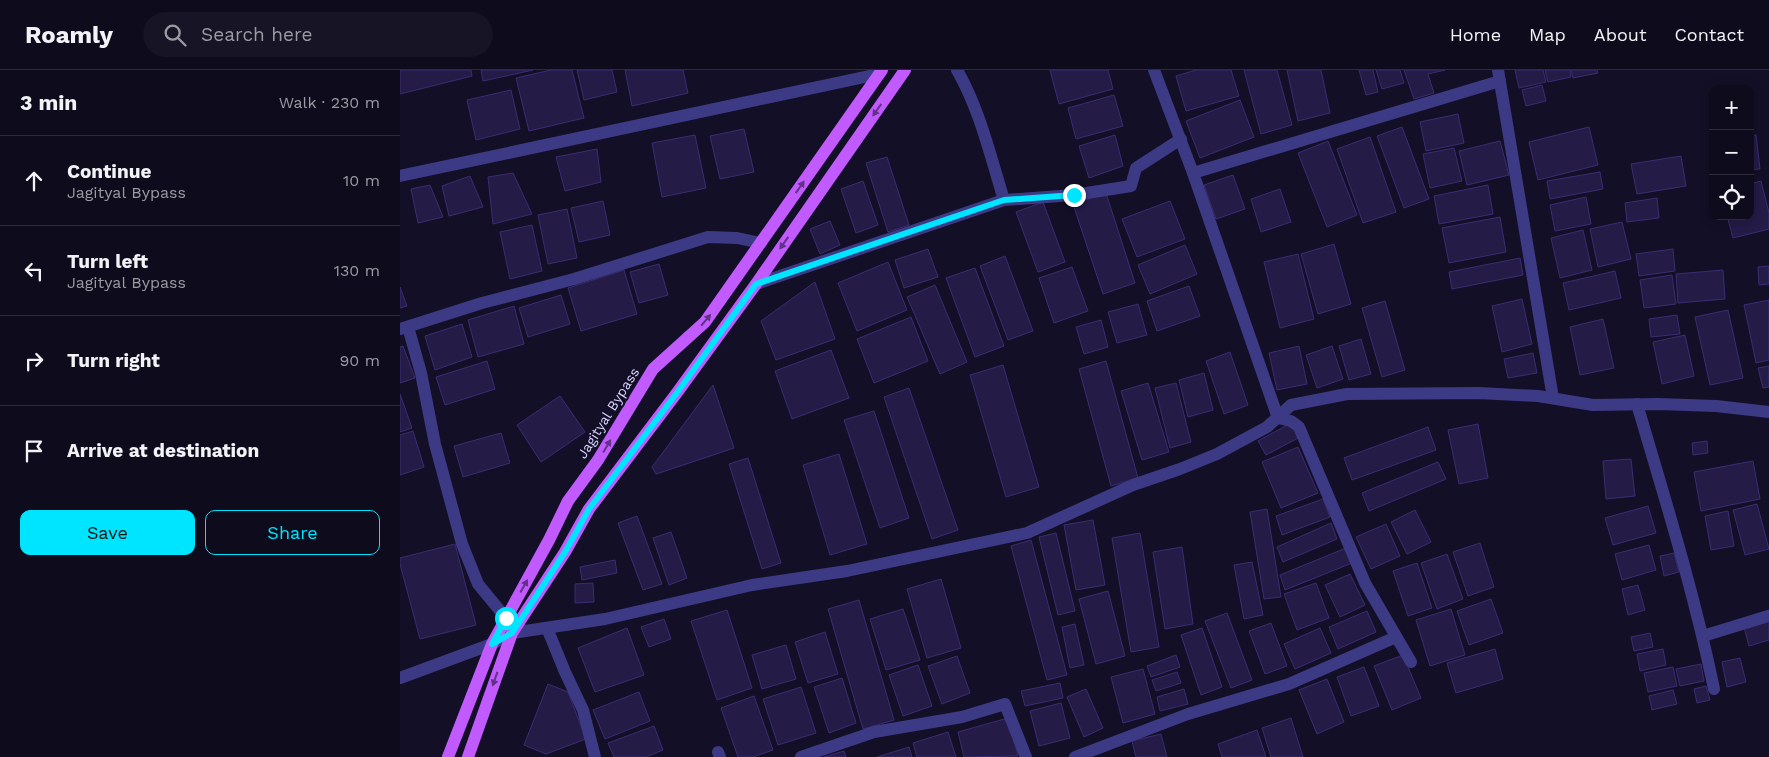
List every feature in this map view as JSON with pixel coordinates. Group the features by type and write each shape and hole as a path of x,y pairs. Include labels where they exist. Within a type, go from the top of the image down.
{"main road":[{"path":"468,757 512,633 565,552 589,509 756,284 905,70"},
{"name":"Jagityal Bypass","path":"448,757 492,644 549,540 568,500 598,460 653,369 705,322 881,72"}],"street":[{"path":"957,70 979,117 1004,200"},
{"path":"1154,70 1181,139 1278,418"},
{"path":"400,176 881,72"},
{"path":"1193,173 1499,76 1552,398"},
{"path":"756,284 1004,200 1074,195 1131,186 1136,168 1181,139"},
{"path":"506,618 478,584 462,544 435,444 422,373 404,328 574,279 708,237 737,238 761,243"},
{"path":"400,678 492,644 512,633 605,619 752,585 847,571 1027,533 1133,485 1180,470 1217,454 1267,427 1291,405 1347,394 1479,393 1538,396 1593,404 1716,406 1769,412"},
{"path":"1637,404 1689,581 1714,689"},
{"path":"1278,418 1291,421 1299,427 1365,583 1411,662"},
{"path":"1703,636 1768,616"},
{"path":"547,628 583,710 595,757"},
{"path":"1075,757 1188,714 1289,684 1396,637"},
{"path":"801,757 874,732 962,717 1005,704 1026,757"}],"building":[{"path":"400,70 471,70 472,76 400,94"},
{"path":"481,70 533,70 483,81"},
{"path":"551,70 572,70 584,118 529,131 516,78"},
{"path":"577,70 612,70 617,92 584,100"},
{"path":"625,70 683,70 688,93 632,106"},
{"path":"1050,70 1108,70 1113,89 1059,104"},
{"path":"1196,70 1231,70 1239,96 1186,111 1176,76"},
{"path":"1244,70 1277,70 1292,125 1261,134"},
{"path":"1287,70 1321,70 1330,113 1298,121"},
{"path":"1359,70 1373,70 1378,92 1366,95"},
{"path":"1376,70 1400,70 1404,83 1382,89"},
{"path":"1404,70 1445,70 1428,74 1434,93 1414,99"},
{"path":"1515,70 1543,70 1546,82 1519,88"},
{"path":"1545,70 1570,70 1571,77 1548,82"},
{"path":"1571,70 1597,70 1598,73 1573,78"},
{"path":"1542,85 1546,101 1526,106 1522,90"},
{"path":"511,90 520,129 476,140 467,100"},
{"path":"1114,95 1123,126 1076,139 1068,108"},
{"path":"1240,100 1254,137 1200,158 1186,121"},
{"path":"1458,114 1464,143 1426,151 1420,122"},
{"path":"1402,127 1429,199 1404,208 1377,136"},
{"path":"1589,127 1598,165 1538,180 1529,142"},
{"path":"744,129 754,172 720,179 710,136"},
{"path":"695,135 706,188 662,197 652,143"},
{"path":"1115,135 1123,166 1089,178 1079,146"},
{"path":"1754,135 1756,135 1760,169 1754,170"},
{"path":"1370,137 1396,212 1363,223 1337,149"},
{"path":"1328,141 1357,215 1327,227 1298,153"},
{"path":"1500,141 1509,175 1467,185 1459,151"},
{"path":"1454,148 1462,181 1430,188 1423,154"},
{"path":"597,149 601,182 565,191 556,157"},
{"path":"1681,156 1686,186 1637,194 1631,164"},
{"path":"887,157 909,225 888,232 866,163"},
{"path":"1600,172 1603,189 1550,199 1547,181"},
{"path":"513,173 532,214 493,224 488,177"},
{"path":"1233,175 1245,209 1216,219 1204,185"},
{"path":"470,176 483,207 449,216 442,186"},
{"path":"863,181 878,225 856,233 841,189"},
{"path":"1761,181 1769,213 1769,229 1733,238 1728,220 1754,220 1754,183"},
{"path":"430,185 443,217 418,223 411,189"},
{"path":"1488,185 1493,214 1439,224 1434,196"},
{"path":"1280,189 1291,222 1261,232 1251,199"},
{"path":"1106,193 1135,283 1103,294 1073,204"},
{"path":"1586,197 1591,224 1555,231 1550,205"},
{"path":"1657,198 1659,218 1627,222 1625,203"},
{"path":"603,201 610,235 579,242 571,208"},
{"path":"1170,201 1185,239 1137,257 1122,219"},
{"path":"1043,202 1065,262 1038,272 1016,212"},
{"path":"567,209 577,258 548,264 538,215"},
{"path":"1500,217 1506,252 1449,263 1442,228"},
{"path":"830,221 840,245 820,254 810,229"},
{"path":"1622,222 1631,259 1598,267 1590,229"},
{"path":"532,225 542,271 510,279 500,232"},
{"path":"1583,230 1592,270 1560,278 1551,238"},
{"path":"1334,244 1351,304 1318,314 1301,254"},
{"path":"1185,245 1197,274 1150,294 1138,265"},
{"path":"928,249 938,277 904,288 895,260"},
{"path":"1673,249 1675,271 1639,276 1636,254"},
{"path":"1298,254 1314,319 1280,328 1264,262"},
{"path":"1005,256 1033,331 1008,340 980,266"},
{"path":"1520,258 1523,275 1452,289 1449,272"},
{"path":"888,262 907,310 857,331 838,283"},
{"path":"659,264 668,295 639,303 630,272"},
{"path":"1769,266 1769,284 1759,285 1758,267"},
{"path":"1072,267 1088,311 1054,323 1039,278"},
{"path":"975,268 1004,346 975,357 946,278"},
{"path":"624,270 637,314 581,331 568,288"},
{"path":"1723,270 1725,299 1678,303 1676,274"},
{"path":"1615,271 1621,298 1569,310 1563,283"},
{"path":"1672,275 1676,304 1644,308 1640,280"},
{"path":"815,282 835,339 776,360 761,321"},
{"path":"935,285 967,362 940,374 907,297"},
{"path":"1189,286 1200,316 1157,331 1147,301"},
{"path":"400,287 407,306 400,308"},
{"path":"561,295 570,324 528,337 519,308"},
{"path":"1522,299 1532,344 1502,352 1492,306"},
{"path":"1769,300 1769,360 1756,363 1744,305"},
{"path":"1385,301 1405,370 1382,377 1362,308"},
{"path":"1138,304 1147,335 1117,343 1108,312"},
{"path":"514,306 524,344 478,357 468,320"},
{"path":"1728,310 1743,378 1710,385 1695,317"},
{"path":"1677,315 1680,334 1651,337 1649,319"},
{"path":"911,317 928,361 874,383 857,339"},
{"path":"1603,319 1614,368 1580,375 1570,327"},
{"path":"1101,320 1108,347 1084,354 1076,327"},
{"path":"462,324 472,357 435,370 425,336"},
{"path":"1685,335 1694,376 1662,384 1653,342"},
{"path":"1361,339 1371,374 1349,380 1339,346"},
{"path":"403,346 415,378 400,383 400,347"},
{"path":"1299,346 1307,384 1277,390 1269,353"},
{"path":"1332,346 1343,379 1317,388 1306,355"},
{"path":"831,350 849,398 792,419 775,371"},
{"path":"1230,352 1248,405 1224,414 1206,361"},
{"path":"1533,353 1537,373 1508,378 1504,359"},
{"path":"487,361 495,389 445,405 436,377"},
{"path":"1106,361 1138,478 1111,486 1079,369"},
{"path":"1003,365 1039,487 1006,497 970,375"},
{"path":"1769,366 1769,387 1763,388 1758,368"},
{"path":"1204,373 1213,410 1188,417 1179,380"},
{"path":"1148,383 1169,452 1142,460 1121,391"},
{"path":"1176,383 1191,442 1170,448 1155,388"},
{"path":"713,385 734,448 656,474 652,467"},
{"path":"909,388 958,530 932,539 884,397"},
{"path":"400,394 412,428 400,432"},
{"path":"560,396 585,432 541,462 517,425"},
{"path":"874,411 909,518 880,528 844,420"},
{"path":"1291,423 1300,437 1266,455 1258,441"},
{"path":"1478,424 1488,478 1459,484 1448,430"},
{"path":"1428,427 1436,450 1352,480 1344,458"},
{"path":"413,431 424,467 400,475 400,435"},
{"path":"501,433 510,463 463,477 454,446"},
{"path":"1707,441 1708,453 1693,455 1692,443"},
{"path":"1298,447 1318,493 1281,508 1262,462"},
{"path":"839,454 867,544 830,555 803,465"},
{"path":"748,458 781,563 762,569 729,464"},
{"path":"1631,459 1635,496 1606,499 1603,461"},
{"path":"1753,461 1760,499 1701,511 1694,472"},
{"path":"1438,462 1446,479 1369,511 1362,493"},
{"path":"1323,499 1330,517 1282,535 1276,516"},
{"path":"1757,504 1769,549 1745,555 1733,510"},
{"path":"1648,506 1656,533 1613,545 1605,518"},
{"path":"1267,509 1281,597 1264,599 1250,512"},
{"path":"1415,510 1431,542 1407,554 1391,522"},
{"path":"1728,511 1734,546 1711,550 1705,516"},
{"path":"637,516 662,584 643,590 618,523"},
{"path":"1093,520 1105,585 1076,590 1064,525"},
{"path":"1331,523 1337,539 1283,562 1277,547"},
{"path":"1386,524 1400,556 1371,569 1356,537"},
{"path":"671,532 687,578 669,585 653,538"},
{"path":"1056,533 1075,611 1058,615 1039,537"},
{"path":"1140,533 1159,647 1131,652 1112,538"},
{"path":"1031,540 1067,675 1047,680 1011,546"},
{"path":"1480,543 1494,587 1468,596 1453,552"},
{"path":"455,544 476,625 420,639 400,558"},
{"path":"1649,545 1656,570 1622,580 1615,554"},
{"path":"1182,547 1193,624 1165,629 1153,552"},
{"path":"1346,548 1352,563 1285,590 1280,575"},
{"path":"1674,553 1679,572 1664,576 1660,556"},
{"path":"1447,554 1463,599 1437,609 1421,563"},
{"path":"615,560 617,573 582,580 580,567"},
{"path":"1252,562 1263,615 1244,619 1234,565"},
{"path":"1417,563 1432,608 1408,616 1393,571"},
{"path":"1350,574 1365,605 1340,617 1325,585"},
{"path":"941,579 961,648 927,658 907,589"},
{"path":"593,583 594,602 575,603 575,584"},
{"path":"1316,583 1329,618 1297,630 1284,594"},
{"path":"1638,585 1645,610 1628,615 1622,589"},
{"path":"1108,591 1125,656 1096,664 1079,599"},
{"path":"1491,599 1503,633 1469,645 1457,611"},
{"path":"859,600 894,720 863,729 828,609"},
{"path":"903,609 920,660 886,670 870,619"},
{"path":"1451,609 1465,655 1430,666 1416,620"},
{"path":"727,610 752,688 717,700 691,621"},
{"path":"1367,611 1376,632 1338,649 1329,627"},
{"path":"1227,613 1252,680 1231,688 1205,621"},
{"path":"664,619 671,639 649,647 641,627"},
{"path":"1769,620 1769,640 1749,646 1744,627"},
{"path":"1271,623 1287,666 1265,674 1249,631"},
{"path":"1075,624 1084,665 1070,668 1062,627"},
{"path":"627,628 644,675 595,692 578,648"},
{"path":"1202,628 1222,687 1201,695 1181,635"},
{"path":"1320,628 1331,653 1295,669 1284,644"},
{"path":"825,632 838,674 808,683 795,642"},
{"path":"1650,633 1653,647 1634,651 1631,637"},
{"path":"786,645 796,679 762,689 752,655"},
{"path":"1495,649 1503,679 1456,693 1447,663"},
{"path":"1663,649 1666,665 1640,671 1637,654"},
{"path":"1176,655 1180,667 1151,677 1147,666"},
{"path":"1403,655 1421,698 1392,710 1374,666"},
{"path":"957,656 970,693 942,704 928,666"},
{"path":"1740,658 1746,682 1727,687 1722,662"},
{"path":"1701,664 1704,681 1680,686 1676,669"},
{"path":"918,665 932,706 903,716 889,675"},
{"path":"1364,667 1379,706 1351,716 1337,677"},
{"path":"1673,667 1677,686 1648,692 1644,673"},
{"path":"1143,669 1155,714 1123,723 1111,677"},
{"path":"1177,672 1181,683 1156,691 1152,680"},
{"path":"842,678 856,723 829,733 814,687"},
{"path":"1327,679 1344,722 1317,734 1299,690"},
{"path":"1060,683 1063,698 1025,706 1021,691"},
{"path":"548,684 568,692 586,739 546,754 524,745"},
{"path":"1706,686 1710,700 1697,703 1694,689"},
{"path":"801,687 816,733 778,745 763,699"},
{"path":"1086,689 1103,728 1084,737 1067,697"},
{"path":"1184,689 1188,704 1160,711 1157,697"},
{"path":"1673,690 1677,704 1652,710 1649,696"},
{"path":"639,692 650,721 605,739 593,710"},
{"path":"754,696 773,750 753,757 738,757 721,708"},
{"path":"1061,703 1070,738 1039,746 1030,711"},
{"path":"1008,718 1018,756 964,757 958,732"},
{"path":"1291,718 1303,757 1271,757 1262,728"},
{"path":"654,726 663,750 646,757 614,757 608,743"},
{"path":"1257,730 1266,757 1222,757 1218,744"},
{"path":"948,732 956,757 917,757 913,743"},
{"path":"1161,734 1167,757 1136,757 1132,741"},
{"path":"909,747 912,757 877,757"},
{"path":"844,751 846,757 824,757"}],"route":[{"path":"506,618 492,644 512,633 565,552 589,509 756,284 1004,200 1074,195"}]}
